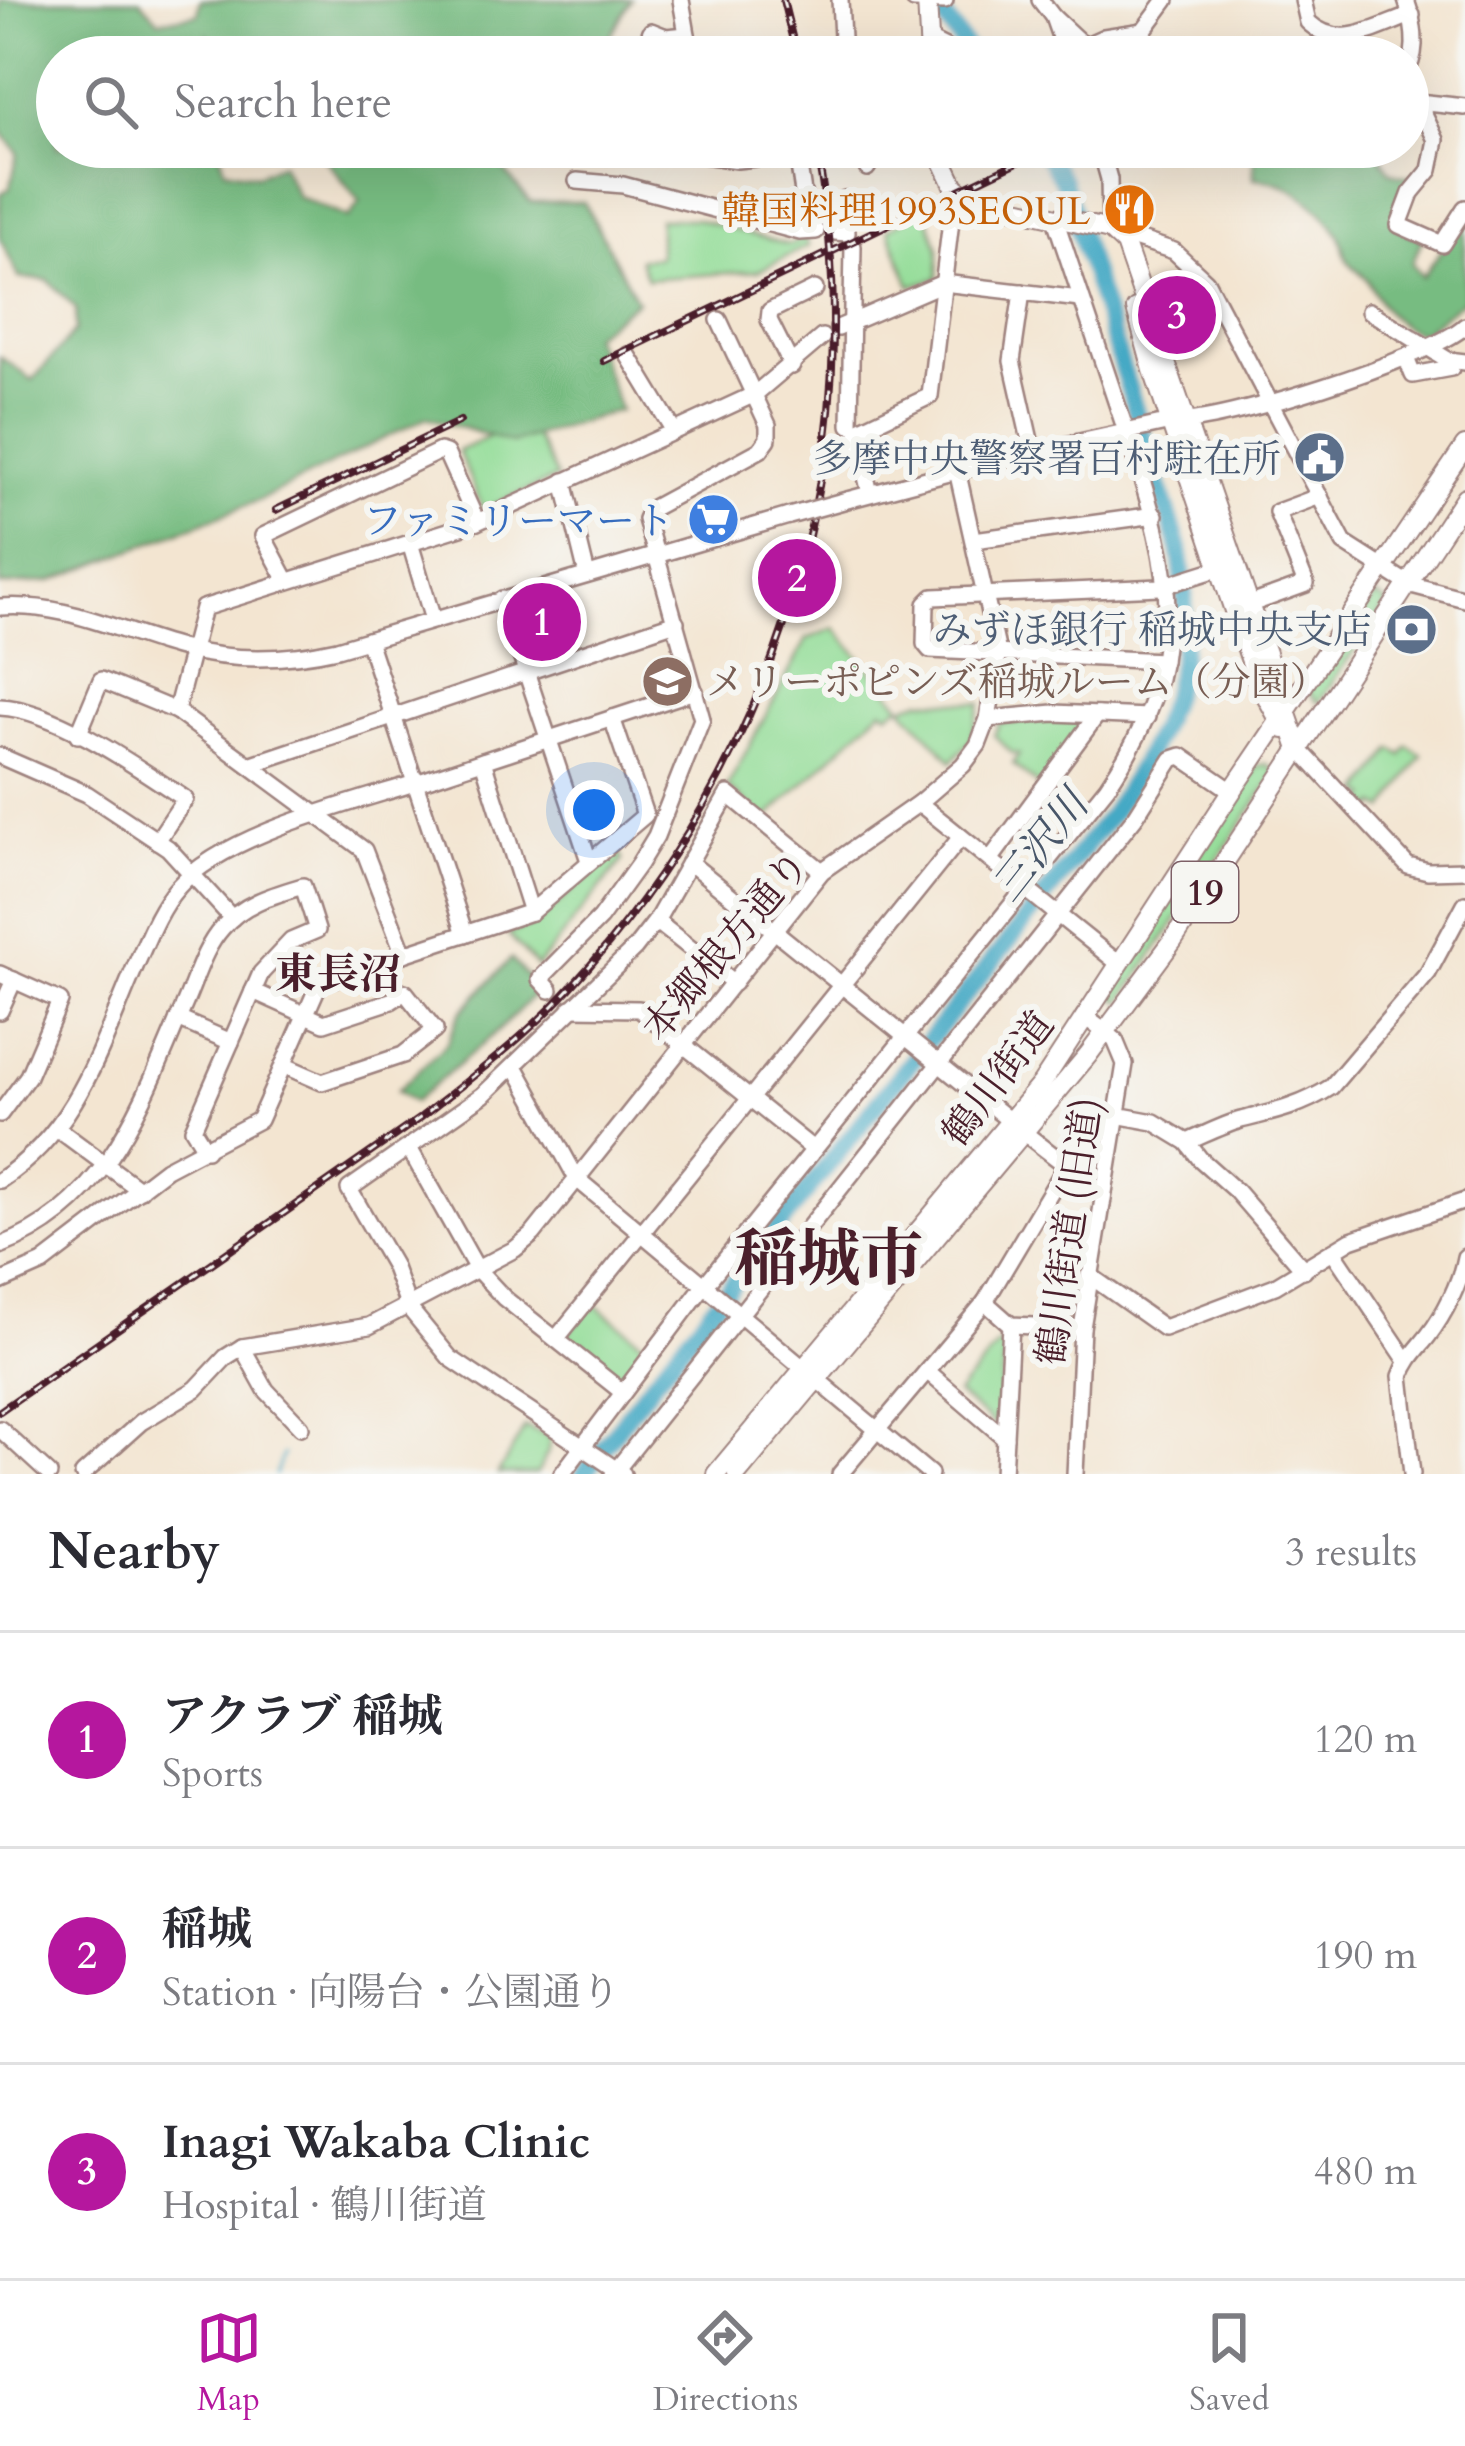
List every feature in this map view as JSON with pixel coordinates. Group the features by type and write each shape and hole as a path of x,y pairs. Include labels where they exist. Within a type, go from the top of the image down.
{"main road":[{"path":"946,168 955,187 985,204 1100,228 1129,251 1168,427 1278,713 1299,749"},
{"path":"1168,427 1249,605 1278,713"},
{"name":"19","path":"1278,713 1383,570 1465,446"},
{"name":"19","path":"1299,749 1465,497"},
{"name":"鶴川街道","path":"1017,1126 1278,713"},
{"name":"鶴川街道","path":"736,1474 890,1278 1017,1126 1106,1031 1172,942 1299,749"},
{"path":"1246,770 1258,760 1270,760 1278,767 1280,779"},
{"name":"鶴川街道","path":"716,1474 810,1374"}],"street":[{"path":"673,36 687,34 682,0"},
{"path":"840,0 841,36"},
{"path":"1040,0 1073,36"},
{"path":"1110,36 1143,31 1166,0"},
{"path":"1304,0 1309,22 1330,36"},
{"path":"1338,36 1409,8"},
{"path":"1053,17 1060,36"},
{"path":"1429,103 1465,106"},
{"path":"1429,125 1436,140 1430,170 1412,193 1400,225 1442,244 1465,208"},
{"path":"577,181 623,184 713,211 812,231 802,168"},
{"path":"1106,168 1109,179 1100,228 1160,244 1198,271 1219,301 1344,542 1408,584 1465,599"},
{"path":"870,493 857,435 863,426 930,396 955,187"},
{"path":"835,232 847,233 845,199"},
{"path":"562,1474 621,1391 709,1289 813,1149 1028,891 1107,788 1147,717 1163,661 1171,583 1131,435 1080,299 1058,219"},
{"path":"850,425 853,246"},
{"path":"838,328 943,283 1080,299"},
{"path":"792,366 769,320 770,311 815,289"},
{"path":"1022,292 1012,361 1034,456"},
{"path":"1369,311 1428,348 1462,362"},
{"path":"1444,339 1465,315"},
{"path":"550,990 539,979 599,918 656,836 695,735 700,711 646,524 649,512 765,445 768,425 718,320"},
{"path":"846,504 870,493 1272,402 1406,358 1465,326"},
{"path":"176,712 203,608 477,522 755,394 821,338"},
{"path":"628,355 674,431"},
{"path":"1406,358 1413,375 1462,362"},
{"path":"287,580 263,536 440,451 446,453 477,522"},
{"path":"0,607 48,608 190,651 281,659 368,640 587,575 658,556 678,556 846,504 959,479 1034,456"},
{"name":"本郷根方通り","path":"242,1347 380,1322 533,1234 822,871 919,803 971,757 988,718 998,652 959,479"},
{"path":"564,482 587,575"},
{"path":"1249,605 1306,584 1277,512 1320,496"},
{"path":"974,539 1155,515"},
{"path":"410,543 433,620"},
{"path":"1163,661 930,650 925,644 928,600 1171,583 1220,568"},
{"path":"502,599 589,861"},
{"path":"252,764 676,622"},
{"path":"368,640 465,934"},
{"path":"78,735 101,680 176,712 364,850 404,954"},
{"path":"0,1180 59,1130 78,1098 153,927 191,873 232,848 319,816 695,691"},
{"path":"0,706 18,707 112,749 185,800 158,841"},
{"path":"988,718 1054,713 1147,717"},
{"path":"990,860 1097,715"},
{"path":"0,1282 44,1263 166,1169 259,1120 319,984 531,912 644,815 612,718"},
{"path":"1299,749 1408,866 1428,871 1465,869"},
{"path":"0,756 87,794 158,841 232,918"},
{"path":"822,871 728,794 656,921 483,1095 349,1189 393,1265 423,1330 450,1358 616,1471 735,1311 1136,816 1172,759 1181,756 1232,791"},
{"path":"482,761 531,912"},
{"path":"919,803 1118,963"},
{"path":"556,1339 961,837"},
{"path":"688,862 1102,1193"},
{"path":"0,1246 61,1211 107,1166 133,1122 210,946 232,918 247,906 303,886 317,930 291,940 274,954 253,991 193,1129 206,1150"},
{"path":"1187,1142 1237,1121 1311,1100 1331,1087 1428,973 1465,904"},
{"path":"656,921 734,983"},
{"path":"0,1011 7,977 60,1000 28,1076 0,1114"},
{"path":"253,991 324,1023 405,992 435,1030 403,1055 322,1082 283,1065"},
{"path":"572,1008 639,1009 813,1149"},
{"path":"1084,1016 1106,1031"},
{"path":"178,1019 231,1042"},
{"name":"鶴川街道 (旧道)","path":"1075,1474 1082,1328 1125,1057 1106,1031"},
{"path":"515,1066 577,1178 930,1474"},
{"path":"1116,1114 1154,1122 1187,1142 1304,1270"},
{"path":"59,1130 140,1190"},
{"path":"410,1148 477,1269 504,1298 621,1391"},
{"path":"840,1474 985,1302 1066,1166"},
{"path":"1089,1275 1165,1328 1276,1286 1333,1251 1391,1224 1465,1201"},
{"path":"1333,1251 1406,1361"},
{"path":"1412,1474 1401,1376 1406,1361 1432,1330 1461,1275 1465,1257"},
{"path":"985,1302 1011,1325 1082,1328"},
{"path":"1003,1474 1011,1325"},
{"path":"83,1474 141,1422 196,1390 226,1357 242,1347 266,1390 301,1427"},
{"path":"927,1371 1005,1438"},
{"path":"0,1430 49,1474"}],"green space":[{"path":"0,0 140,0 159,21 198,14 200,0 631,0 611,36 36,36 36,168 225,168 257,175 283,168 297,196 348,218 360,202 332,168 502,168 530,202 584,202 637,301 592,335 620,410 512,443 427,417 260,500 52,581 0,586 0,357 33,380 75,331 76,309 48,280 19,278 0,238 0,194 10,188 18,153 0,130"},
{"path":"1254,168 1387,168 1418,178 1395,226 1422,239 1412,264 1422,277 1465,218 1465,299 1421,333 1403,326 1349,262 1339,235 1324,214 1291,189 1254,178"},
{"path":"925,209 939,249 938,278 911,286 888,229"},
{"path":"659,219 696,219 789,245 806,238 808,246 758,271 647,279 639,259 659,257"},
{"path":"527,420 557,478 483,509 458,451"},
{"path":"1376,596 1387,603 1318,703 1307,690"},
{"path":"835,628 901,705 889,713 882,709 766,819 727,787 807,639"},
{"path":"921,700 981,703 971,740 952,761 902,707"},
{"path":"1087,718 1040,787 1013,764 1019,754 994,735 1000,723"},
{"path":"1408,746 1422,755 1385,810 1377,805 1374,809 1365,803 1369,797 1362,792 1392,749 1402,755"},
{"path":"1267,764 1276,773 1121,1002 1105,992 1257,766"},
{"path":"617,849 623,860 537,967 508,934 538,922"},
{"path":"511,959 539,990 414,1102 397,1091 447,1043 460,1013"},
{"path":"593,1303 649,1347 620,1385 563,1338"},
{"path":"1005,1337 998,1428 957,1394"},
{"path":"525,1427 550,1437 537,1474 498,1474"}],"waterway":[{"name":"三沢川","path":"932,0 957,36"},
{"name":"三沢川","path":"584,1474 644,1393 1112,813 1164,718 1185,623 1179,548 1063,181 1055,168"},
{"path":"275,1474 283,1454"}],"railway":[{"path":"783,0 792,36"},
{"path":"0,1411 420,1118 479,1071 554,1005 643,898 705,803 755,702 793,596 819,486 832,374 831,261 819,168"},
{"path":"604,361 1005,168"},
{"path":"276,510 460,421"}],"place":[{"name":"韓国料理1993SEOUL","path":"1129,210"},
{"name":"Inagi Wakaba Clinic","path":"1177,315"},
{"name":"多摩中央警察署百村駐在所","path":"1320,458"},
{"name":"ファミリーマート","path":"713,520"},
{"name":"稲城","path":"797,578"},
{"name":"アクラブ 稲城","path":"542,622"},
{"name":"みずほ銀行 稲城中央支店","path":"1411,629"},
{"name":"メリーポピンズ稲城ルーム（分園）","path":"667,681"}],"district":[{"name":"東長沼","path":"338,973"},
{"name":"稲城市","path":"829,1258"}]}
